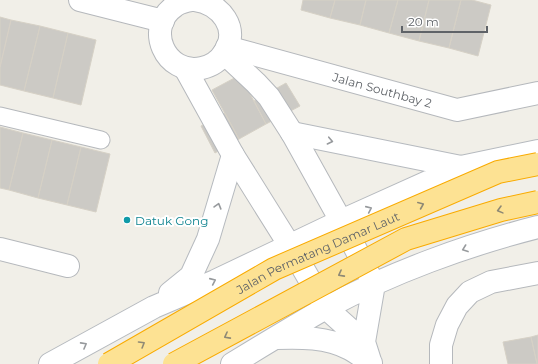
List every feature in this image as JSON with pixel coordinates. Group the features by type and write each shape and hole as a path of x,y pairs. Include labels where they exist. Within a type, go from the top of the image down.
{"highway":[{"name":"Jalan Permatang Damar Laut","path":"109,364 274,269 498,172 538,164"},
{"name":"Jalan Permatang Damar Laut","path":"174,364 406,239 501,210 538,202"}],"street":[{"path":"80,0 162,21"},
{"path":"193,0 212,4 226,19 229,28 230,37 226,50 217,61 207,67 196,69 185,68 174,63 166,55 161,44 160,33 162,21 175,6 183,2 193,0"},
{"path":"226,50 269,97 292,133 374,284 364,342 371,363"},
{"name":"Jalan Southbay 2","path":"226,50 457,110 538,93"},
{"path":"185,68 233,155 290,246 326,308 364,342"},
{"path":"292,133 461,167"},
{"path":"50,364 154,307 215,281 341,221 461,167 538,151"},
{"path":"154,307 191,276 208,239 233,155"},
{"path":"232,364 326,308 374,284 404,271 502,236 538,227"},
{"path":"0,249 68,266"},
{"path":"441,364 441,345 447,325 457,306 470,292 490,282 538,273"},
{"path":"275,338 299,337 324,340 349,348 371,363"}],"lane":[{"path":"0,116 100,140"}],"building":[{"path":"303,0 335,0 330,18 301,10"},
{"path":"335,0 366,0 360,25 330,18"},
{"path":"366,0 398,0 389,33 360,25"},
{"path":"398,0 429,0 419,41 389,33"},
{"path":"429,0 461,0 449,48 419,41"},
{"path":"461,0 472,0 491,5 478,56 449,48"},
{"path":"0,17 11,20 0,67"},
{"path":"11,20 40,26 24,91 0,85 0,67"},
{"path":"40,26 68,33 53,98 24,91"},
{"path":"68,33 96,40 81,105 53,98"},
{"path":"240,75 266,124 239,139 212,90"},
{"path":"286,83 300,106 266,124 254,101"},
{"path":"225,113 239,139 215,153 201,126"},
{"path":"0,127 23,133 9,190 0,188"},
{"path":"23,133 52,140 38,198 9,190"},
{"path":"52,140 81,147 67,205 38,198"},
{"path":"81,147 110,154 96,212 67,205"},
{"path":"538,335 538,364 537,364 531,337"},
{"path":"531,337 537,364 508,364 503,342"}],"place":[{"name":"Datuk Gong","path":"127,220"}]}
